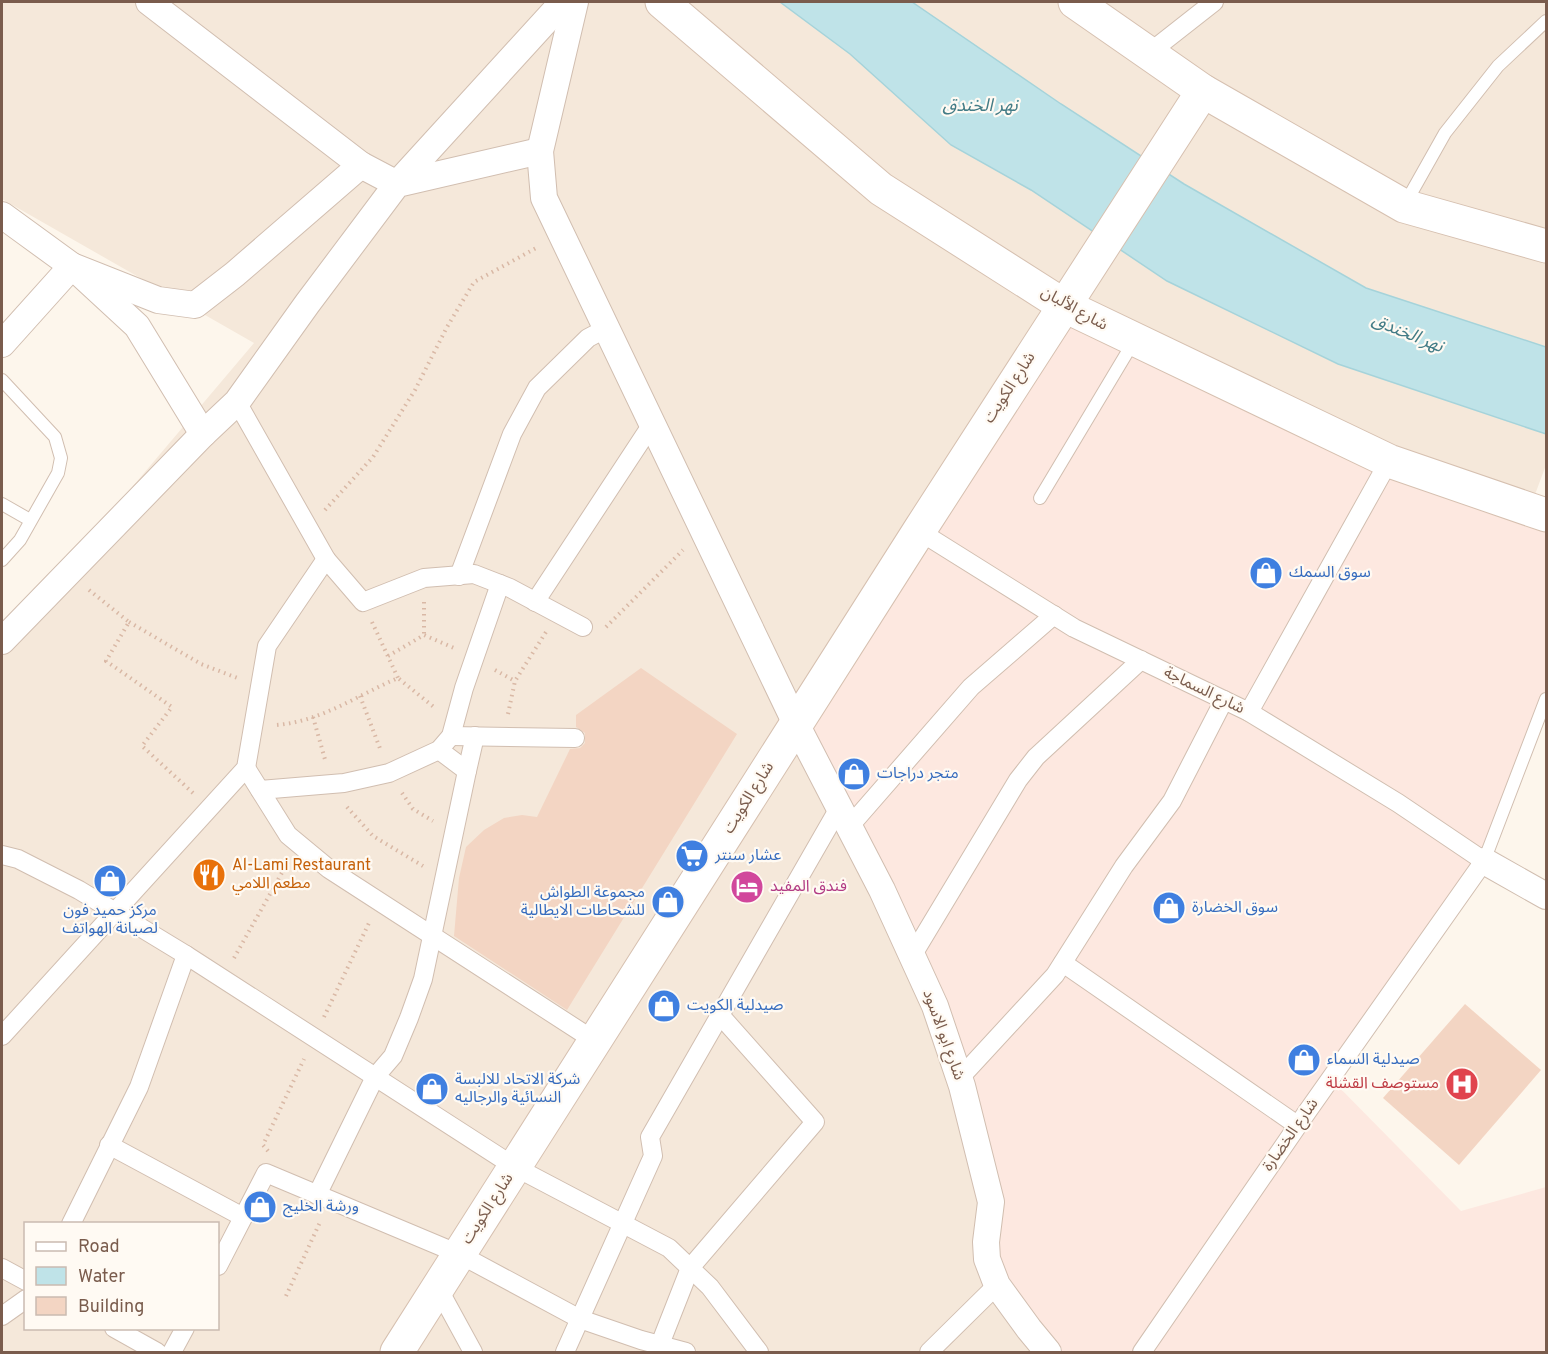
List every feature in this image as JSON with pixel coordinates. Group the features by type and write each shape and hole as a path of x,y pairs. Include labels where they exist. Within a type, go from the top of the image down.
{"main road":[{"name":"شارع الألبان","path":"662,2 881,189 1071,294 1134,341 1389,461 1546,515"},
{"path":"1075,2 1149,53 1194,104 1404,206 1546,246"},
{"name":"شارع الكويت","path":"397,1353 919,531 1194,104"}],"street":[{"path":"149,2 361,165 398,184 540,151"},
{"path":"2,642 203,434 237,402 307,303 398,184 563,2"},
{"name":"شارع ابو الاسود","path":"575,2 540,151 544,198 796,724 935,1006 959,1079 991,1202 986,1242 987,1258 997,1285 1048,1353"},
{"path":"1149,53 1214,2"},
{"path":"72,266 158,300 195,304 235,274 361,165"},
{"path":"2,215 72,266 137,326 203,434"},
{"path":"2,344 72,266"},
{"path":"459,576 512,434 537,388 588,338 607,328"},
{"path":"237,402 326,560 363,602 424,578 474,574 500,584 583,627"},
{"path":"535,602 652,424"},
{"path":"1249,712 1389,461"},
{"name":"شارع السماجة","path":"919,531 1074,628 1249,712 1398,803 1484,861"},
{"path":"2,1035 246,768 267,646 326,560"},
{"path":"260,790 332,784 389,773 439,750 453,729 464,688 500,584"},
{"path":"565,1353 653,1156 650,1137 720,1014 844,818 971,687 1054,615"},
{"path":"912,956 1018,780 1036,757 1141,660"},
{"path":"959,1079 1055,975 1124,866 1172,801 1224,700"},
{"path":"453,729 475,736 575,738"},
{"path":"324,1198 375,1077 393,1056 423,979 475,736"},
{"path":"439,750 467,771"},
{"path":"246,768 288,835 329,869 595,1041"},
{"path":"2,855 18,859 115,911 515,1167 669,1248 710,1287 759,1353"},
{"path":"1484,861 1546,896"},
{"name":"شارع الخضارة","path":"1142,1353 1297,1125 1484,861"},
{"path":"72,1222 139,1087 186,955"},
{"path":"1062,963 1297,1125"},
{"path":"659,1349 690,1268 815,1122 720,1014"},
{"path":"109,1145 243,1217"},
{"path":"219,1264 266,1173 459,1254 580,1319 659,1349 686,1353"},
{"path":"2,1268 24,1280"},
{"path":"929,1353 997,1285"},
{"path":"438,1288 473,1353"},
{"path":"2,1316 24,1300"},
{"path":"116,1330 157,1353"},
{"path":"172,1353 184,1330"}],"lane":[{"path":"1404,206 1452,124 1498,66 1546,21"},
{"path":"1040,498 1134,341"},
{"path":"2,380 55,437 61,458 58,473 20,540 2,560"},
{"path":"2,504 30,520"},
{"path":"1484,861 1546,699"}],"path":[{"path":"308,528 373,457 415,390 447,327 474,282 561,234"},
{"path":"583,627 594,639 703,531"},
{"path":"68,574 129,622 201,664 260,686"},
{"path":"424,578 424,635"},
{"path":"363,602 398,678 453,729"},
{"path":"504,736 515,681 557,614"},
{"path":"129,622 106,661 172,707 141,746 209,807"},
{"path":"253,727 295,723 313,717 333,710 398,678"},
{"path":"313,717 332,784 349,810 373,836 444,878"},
{"path":"222,978 298,843"},
{"path":"286,1296 324,1198"}],"shaded area":[{"path":"2,2 1546,2 1546,465 1386,893 1098,1352 2,1352 2,641 254,343 2,199"},
{"name":"سوق الخضارة","path":"1063,305 1546,515 1546,699 1484,861 1330,1078 1461,1211 1546,1187 1546,1352 1051,1352 997,1285 991,1202 912,956 796,724","holes":["1141,661 1398,803 1472,854"]}],"water":[{"name":"نهر الخندق","path":"780,2 912,2 1061,104 1184,184 1366,288 1546,347 1546,434 1338,364 1167,281 1031,190 951,145 850,54"}],"building":[{"path":"641,668 737,734 567,1010 454,936 459,878 466,847 484,830 504,818 522,815 537,817 570,749 580,748 585,743 585,733 576,727 576,715"},
{"name":"مستوصف القشلة","path":"1465,1004 1541,1070 1459,1165 1383,1098"}],"place":[{"name":"سوق السمك","path":"1266,573"},
{"name":"متجر دراجات","path":"854,774"},
{"name":"عشار سنتر","path":"692,856"},
{"name":"Al-Lami Restaurant مطعم اللامي","path":"209,875"},
{"name":"مركز حميد فون لصيانة الهواتف","path":"110,881"},
{"name":"فندق المفيد","path":"747,887"},
{"name":"مجموعة الطواش للشحاطات الايطالية","path":"668,902"},
{"name":"سوق الخضارة","path":"1169,908"},
{"name":"صيدلية الكويت","path":"664,1006"},
{"name":"صيدلية السماء","path":"1304,1060"},
{"name":"مستوصف القشلة","path":"1462,1084"},
{"name":"شركة الاتحاد للالبسة النسائية والرجاليه","path":"432,1089"},
{"name":"ورشة الخليج","path":"260,1207"}]}
